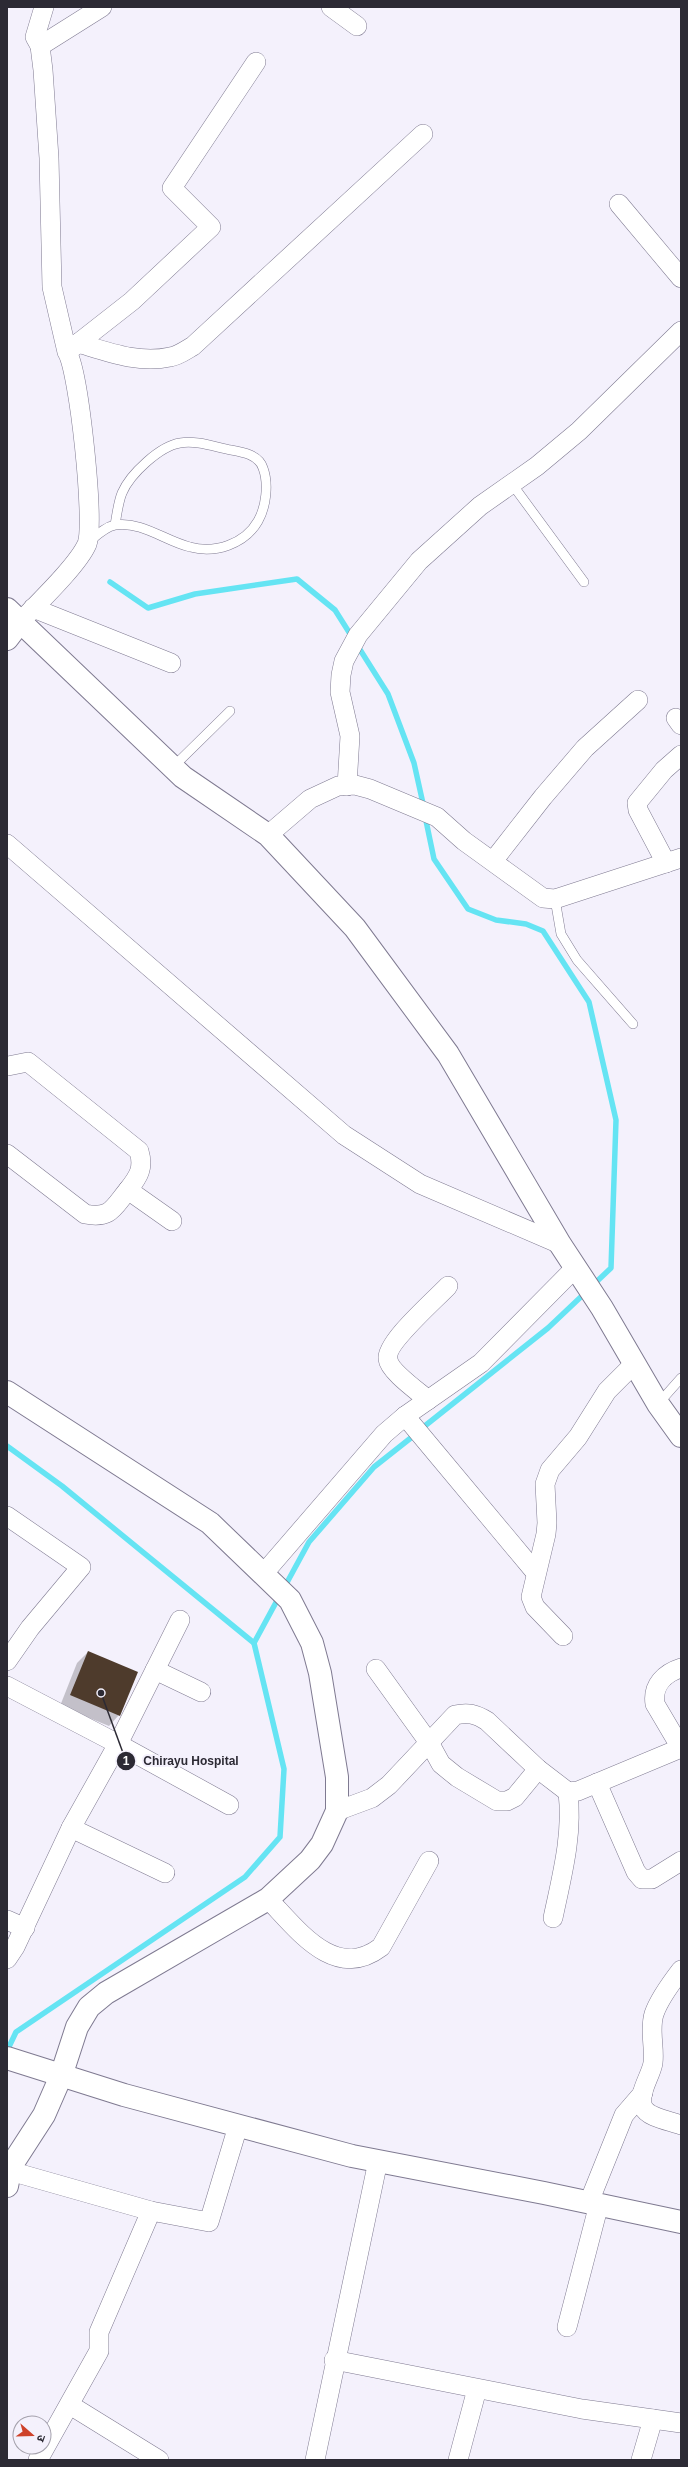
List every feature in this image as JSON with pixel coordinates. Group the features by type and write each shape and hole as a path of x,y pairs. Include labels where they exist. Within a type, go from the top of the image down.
{"main road":[{"path":"17,620 183,777 268,835 355,928 448,1054 560,1244 602,1308 658,1404 681,1436"},
{"path":"7,1392 210,1523 270,1578 290,1600 312,1643 320,1673 337,1777 337,1811 322,1844 310,1860 268,1899 106,1993 89,2008 77,2027 53,2074 44,2115 9,2178"},
{"path":"7,2058 53,2074 238,2126 378,2161 594,2203 681,2222"}],"street":[{"path":"44,7 35,37 40,46 49,158 52,287 73,348 71,359 78,401 90,523 87,543 78,558 17,620 171,663"},
{"path":"40,46 102,7"},
{"path":"332,7 358,26"},
{"path":"73,348 132,300 211,227 172,188 256,62"},
{"path":"73,348 121,356 151,359 171,357 193,346 423,134"},
{"path":"620,204 681,278"},
{"path":"348,786 350,736 340,692 340,675 354,641 419,562 480,506 512,484 579,431 681,331"},
{"path":"493,861 543,797 585,748 638,700"},
{"path":"268,835 310,800 338,786 370,788 423,810 444,821 457,836 543,898 555,899 674,861 638,810 637,803 664,770 681,755"},
{"path":"7,844 344,1135 420,1184 560,1244"},
{"path":"7,1066 28,1062 139,1151 142,1162 139,1175 128,1190 109,1214 99,1217 85,1214 7,1154"},
{"path":"128,1190 172,1221"},
{"path":"270,1578 384,1434 405,1416 481,1363 579,1272"},
{"path":"428,1400 392,1369 388,1360 388,1352 397,1339 448,1286"},
{"path":"563,1636 533,1602 531,1597 546,1529 545,1484 550,1470 578,1437 607,1391 635,1363"},
{"path":"405,1416 536,1574"},
{"path":"7,1516 81,1566 30,1628 7,1661"},
{"path":"7,1959 24,1928 71,1828 118,1744 180,1620"},
{"path":"568,1792 597,1783 681,1748 655,1704 654,1695 662,1678 670,1671 681,1668"},
{"path":"156,1670 202,1692"},
{"path":"376,1670 430,1744 441,1764 456,1777 497,1801 507,1802 515,1797 538,1769"},
{"path":"7,1686 118,1744 229,1805"},
{"path":"337,1811 372,1798 384,1790 430,1744 455,1715 465,1713 478,1715 487,1721 538,1769 568,1792 571,1816 570,1838 553,1918"},
{"path":"597,1783 636,1872 642,1879 652,1878 681,1861"},
{"path":"71,1828 165,1873"},
{"path":"268,1899 314,1945 328,1954 345,1959 358,1959 369,1956 381,1947 429,1861"},
{"path":"7,1920 24,1928"},
{"path":"681,1970 665,1993 654,2014 653,2063 643,2093 642,2105 645,2110 681,2125"},
{"path":"567,2327 594,2203 624,2116 643,2093"},
{"path":"9,2178 209,2222 238,2126"},
{"path":"315,2460 334,2360 368,2215 378,2161"},
{"path":"38,2460 99,2351 99,2332 151,2210"},
{"path":"334,2360 477,2389 517,2394 582,2409 681,2423"},
{"path":"458,2460 477,2389"},
{"path":"70,2405 159,2460"},
{"path":"640,2460 653,2419"}],"lane":[{"path":"87,543 104,530 115,525 144,528 190,548 218,548 233,544 255,527 262,513 266,487 263,467 254,457 196,443 180,443 163,448 130,479 122,492 115,525"},
{"path":"512,484 584,582"},
{"path":"173,767 230,711"},
{"path":"555,899 561,934 602,992 633,1024"},
{"path":"658,1404 681,1378"}],"building":[{"path":"88,1651 138,1672 120,1716 70,1695"}],"waterway":[{"path":"110,582 148,608 195,594 297,579 335,610 388,694 414,763 424,808"},
{"path":"425,816 434,859 468,909 496,920 526,924 543,931 589,1002 616,1120 611,1268 593,1285"},
{"path":"426,1425 548,1328 585,1293"},
{"path":"284,1588 309,1542 374,1467 412,1437"},
{"path":"7,1446 62,1486 254,1643 284,1769 280,1837 245,1877 16,2032 7,2051"},
{"path":"254,1643 280,1595"}],"place":[{"name":"Chirayu Hospital","path":"101,1693"}]}
